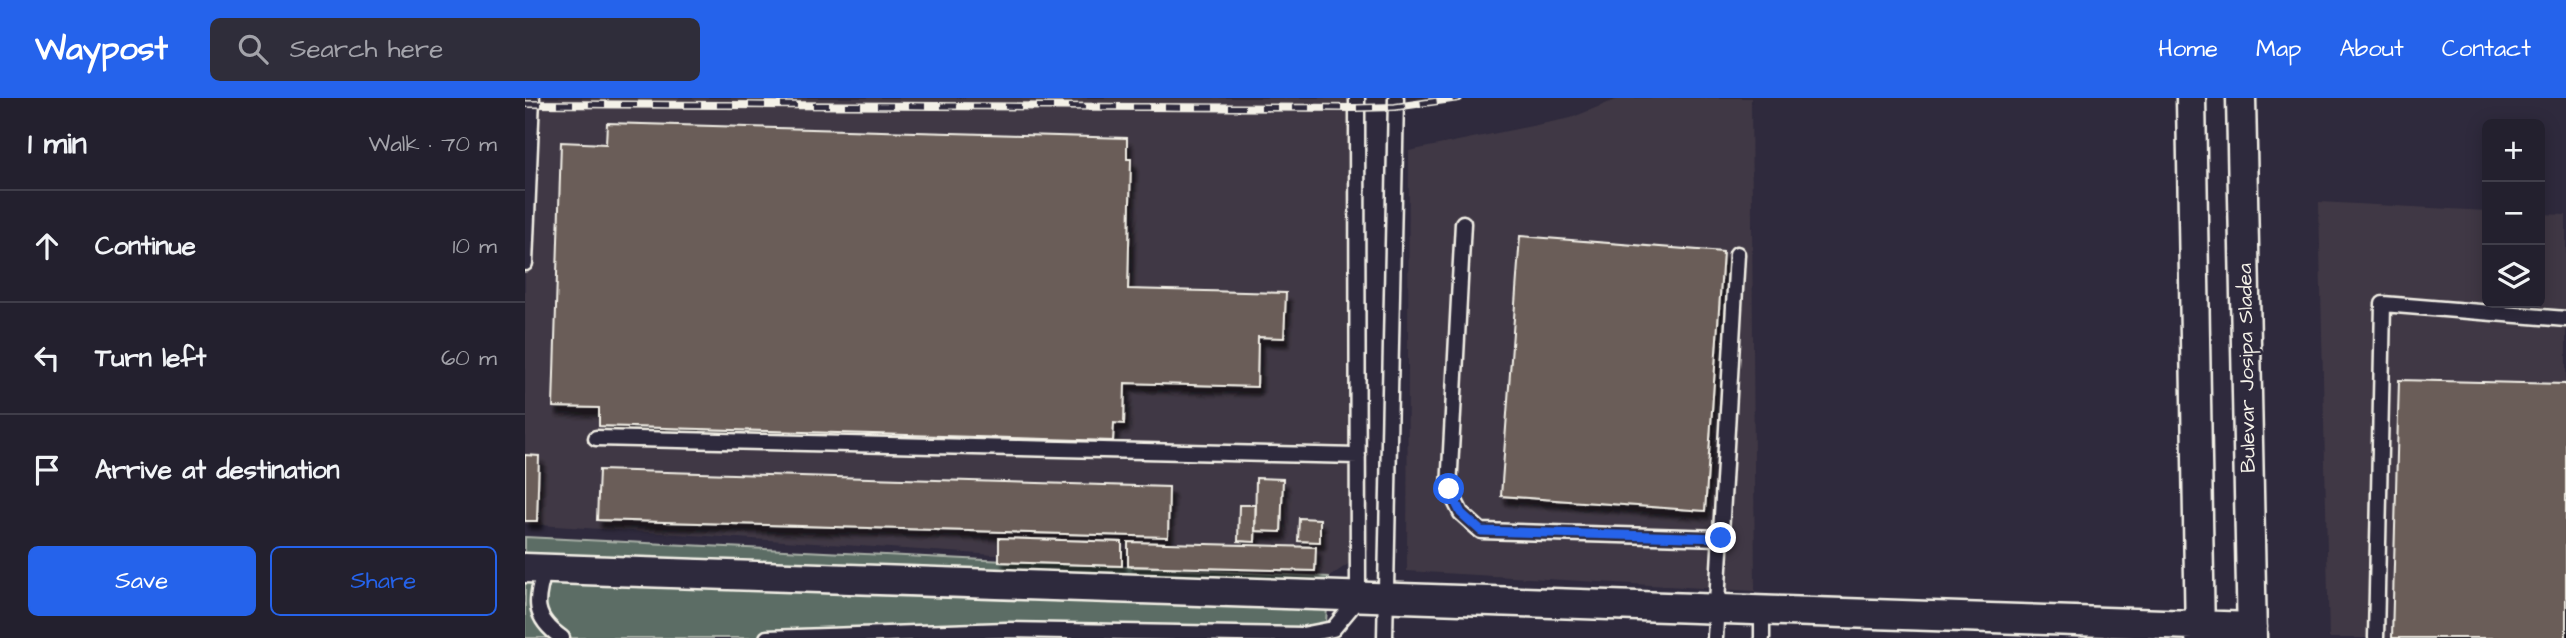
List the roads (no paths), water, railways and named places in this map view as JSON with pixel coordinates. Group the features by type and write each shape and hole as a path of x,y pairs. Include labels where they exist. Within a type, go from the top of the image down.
{"street":[{"path":"2191,98 2200,633"},
{"name":"Bulevar Josipa Sladea","path":"2241,98 2252,633"},
{"path":"535,569 1716,610 1762,625 2252,633"}],"lane":[{"path":"525,263 532,98"},
{"path":"767,638 1007,630 1302,635 1333,629 1358,599 1357,98"},
{"path":"1385,638 1395,98"},
{"path":"1463,223 1449,489 1461,513 1481,531 1721,538"},
{"path":"1715,638 1737,254"},
{"path":"2376,638 2383,304 2566,319"},
{"path":"596,438 1358,456"},
{"path":"535,569 536,598 541,620 559,637"}],"railway":[{"path":"525,104 1357,108 1395,107 1459,98"}]}
